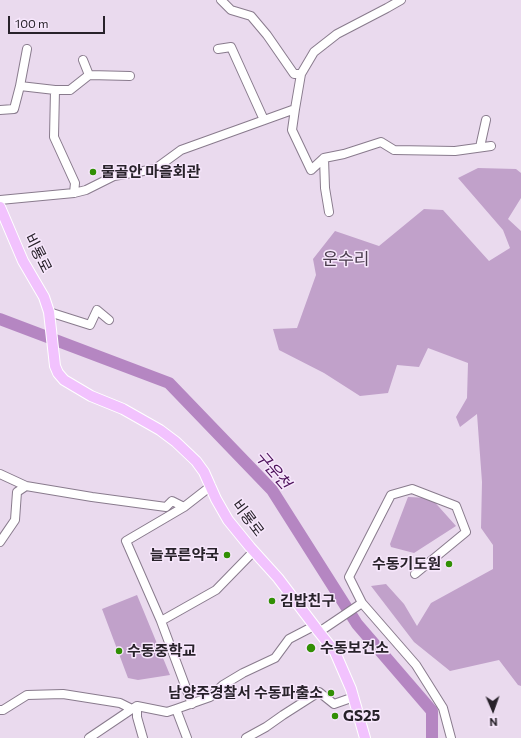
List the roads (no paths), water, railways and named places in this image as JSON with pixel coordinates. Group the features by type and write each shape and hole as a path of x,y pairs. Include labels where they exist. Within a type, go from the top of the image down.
{"main road":[{"name":"비룡로","path":"0,207 23,260 44,297 49,312 55,366 58,373 64,380 91,396 123,409 149,423 176,442 196,461 204,472 216,499 228,520 278,578 336,652 354,697 364,738"}],"street":[{"path":"222,0 231,10 251,16 267,35 294,74 301,74"},
{"path":"401,0 337,34 314,52 301,74 292,130 311,170 324,158 344,154 382,142 394,150 455,151 491,146"},
{"path":"218,49 231,47 264,120"},
{"path":"0,110 14,109 27,49"},
{"path":"83,60 89,75"},
{"path":"20,86 70,90 89,75 130,76"},
{"path":"55,90 54,137 75,183 74,193"},
{"path":"0,200 74,193 86,190 114,176 155,169 181,150 295,109"},
{"path":"480,147 486,120"},
{"path":"324,158 325,188 330,212"},
{"path":"49,312 90,324 97,310 108,320"},
{"path":"0,474 26,486 166,507 172,501 184,507"},
{"path":"0,542 15,520 17,492 26,486"},
{"path":"192,704 161,621 126,541 184,507 211,486"},
{"path":"415,574 466,532 456,506 412,489 391,495 349,577 361,604 386,629 416,665 443,708 451,738"},
{"path":"161,621 216,590 254,551"},
{"path":"0,710 3,710 27,695 63,694 120,703 135,708 167,712 176,710 210,697 223,685 243,673 275,658 289,640 319,629 361,604"},
{"path":"246,738 266,727 319,692 334,704 354,697"},
{"path":"89,738 135,708"},
{"path":"135,708 143,738"},
{"path":"176,710 187,738"}],"waterway":[{"name":"구운천","path":"0,319 169,383 272,490 357,624 432,711 432,738"}],"place":[{"name":"물골안 마을회관","path":"93,172"},
{"name":"늘푸른약국","path":"227,555"},
{"name":"수동기도원","path":"449,564"},
{"name":"김밥친구","path":"272,601"},
{"name":"수동보건소","path":"311,648"},
{"name":"수동중학교","path":"119,651"},
{"name":"남양주경찰서 수동파출소","path":"331,693"},
{"name":"GS25","path":"335,716"}],"district":[{"name":"운수리","path":"346,259"}]}
